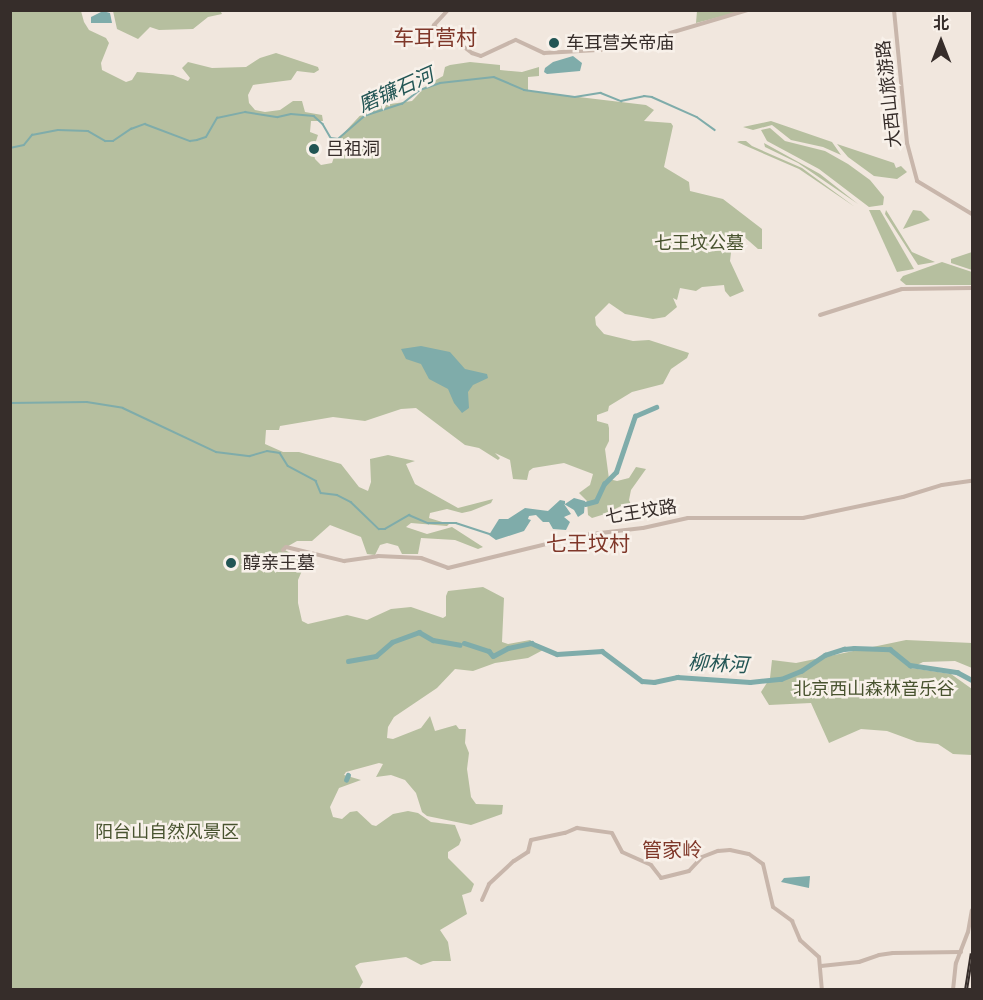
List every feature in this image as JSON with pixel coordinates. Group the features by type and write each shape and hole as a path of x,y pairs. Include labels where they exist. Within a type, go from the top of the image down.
{"street":[{"path":"448,10 434,25 445,40 460,44 476,56 491,53 516,40 549,54 616,49 748,10"},
{"name":"大西山旅游路","path":"894,10 907,143 917,181 972,214"},
{"path":"820,315 902,288 972,288"},
{"name":"七王坟路","path":"283,549 286,547 344,561 378,556 421,558 448,568 583,535 643,528 688,518 804,518 903,497 942,485 972,481"},
{"path":"482,900 489,884 514,861 528,852 531,840 565,833 577,828 612,833 622,852 651,865 661,878 689,871 702,857 730,850 754,856 762,861 773,907 792,921 800,940 815,951 821,966 822,990"},
{"path":"953,990 956,963 972,910"},
{"path":"821,966 859,962 879,954 961,952"}],"green space":[{"path":"220,10 222,14 208,17 193,29 159,30 150,27 138,39 117,29 113,11"},
{"name":"阳台山自然风景区","path":"10,11 81,11 89,30 106,38 109,43 101,63 102,70 126,82 132,80 137,72 173,75 188,81 190,78 182,68 188,62 212,68 246,67 260,58 276,53 318,67 319,70 314,73 297,71 291,80 253,85 248,95 249,103 255,110 265,112 280,110 293,101 302,101 305,112 322,115 323,121 311,121 310,132 318,135 313,150 315,159 321,165 332,163 341,136 368,107 412,101 427,85 443,76 445,67 470,62 500,65 500,70 522,72 539,67 539,76 528,77 528,91 646,105 654,110 644,121 671,123 673,126 664,167 689,182 690,191 723,199 762,229 762,249 758,249 741,234 733,236 730,261 744,291 730,297 724,285 702,287 696,291 680,288 677,300 673,298 677,307 665,317 653,319 625,314 609,303 595,317 596,325 604,334 633,341 649,340 689,353 687,358 671,369 663,384 632,392 609,406 608,411 597,415 597,421 608,424 609,428 609,441 605,449 609,479 617,481 629,478 636,467 646,469 631,490 629,500 633,509 627,515 621,506 592,518 588,515 587,501 579,493 590,485 593,474 564,463 533,468 529,471 527,480 513,479 510,460 495,453 500,458 498,460 479,448 465,445 416,408 401,409 365,421 333,417 280,426 279,430 266,430 265,444 283,452 299,452 341,464 359,487 368,491 371,482 370,459 388,455 415,461 406,464 415,484 458,508 493,499 491,503 462,513 447,509 430,513 429,518 449,524 447,526 411,523 406,527 427,534 452,527 483,547 478,549 455,540 421,538 418,554 402,554 398,546 387,543 380,545 375,555 367,554 361,537 330,525 312,541 297,541 283,549 296,556 304,566 298,580 298,603 302,621 308,624 347,615 367,620 391,609 411,607 443,618 446,616 448,591 483,587 504,598 502,642 508,644 530,640 543,648 528,658 495,663 473,671 455,669 437,688 394,717 388,727 387,738 393,739 421,728 430,716 435,731 456,725 459,729 466,729 465,743 469,753 467,769 471,797 476,804 503,805 502,814 471,825 427,816 422,812 416,793 405,780 391,775 376,777 383,764 379,763 346,772 344,775 361,780 339,788 330,807 333,817 342,819 350,812 357,811 376,826 393,814 408,811 418,813 431,822 455,825 461,840 459,845 448,852 448,858 474,884 471,892 462,895 467,914 440,930 448,942 451,961 433,961 421,965 406,957 360,963 355,966 363,982 359,989 11,989"},
{"path":"697,11 743,11 696,23"},
{"path":"771,121 832,142 841,155 823,147 791,140 772,125 753,130 743,127"},
{"path":"770,128 785,141 825,151 848,164 870,180 884,197 883,205 869,207 819,169 767,141 761,130"},
{"path":"746,141 752,146 802,168 855,207 799,169 737,142"},
{"path":"764,143 820,174 858,204 798,163 765,147"},
{"path":"837,144 894,163 896,168 901,166 907,172 897,179 874,176 848,157"},
{"path":"869,210 880,210 914,269 897,272"},
{"path":"886,210 912,252 935,262 918,265 885,214"},
{"path":"913,210 921,211 930,220 903,229"},
{"path":"972,252 972,270 951,263 951,259"},
{"path":"942,262 972,272 972,285 906,285 900,280 903,276"},
{"name":"北京西山森林音乐谷","path":"906,640 972,643 972,668 955,661 923,662 911,668 951,674 972,689 972,755 953,754 938,744 917,742 887,731 861,729 829,743 811,703 769,705 761,692 770,678 772,660 796,663"}],"water":[{"path":"103,11 110,13 112,23 91,23 91,17"},
{"path":"573,56 582,63 580,71 547,74 544,72 545,68 553,62"},
{"path":"421,346 450,352 465,369 487,374 488,378 473,385 468,392 469,408 462,413 454,403 448,389 429,379 421,364 406,359 401,349"},
{"path":"574,498 585,501 584,513 578,517 574,510 564,504 571,514 564,517 570,522 566,530 553,529 549,522 543,522 536,515 529,516 528,519 531,520 524,531 496,540 489,535 499,519 508,519 525,508 548,511 560,500 565,501 565,504"},
{"path":"810,876 809,888 781,882 784,878"}],"waterway":[{"name":"磨镰石河","path":"10,148 24,145 32,135 58,130 88,131 105,141 113,141 131,129 145,124 190,141 197,140 206,137 217,118 245,112 278,117 291,114 314,116 323,124 331,138 338,139 364,116 402,104 420,90 440,83 494,77 524,90 575,97 601,93 621,101 644,96 652,97 697,117 715,130"},
{"path":"10,403 87,402 123,408 216,452 250,456 267,451 280,453 288,466 316,481 321,493 337,495 351,502 379,529 385,529 409,515 428,523 456,523 489,534"},
{"path":"585,504 596,501 604,484 616,472 635,416 656,407"},
{"path":"348,661 376,656 392,642 419,632 433,640 460,645"},
{"name":"柳林河","path":"464,643 489,651 493,656 508,648 531,643 557,654 602,651 642,681 654,682 677,677 750,682 781,679 801,671 825,655 854,648 890,649 910,665 957,672 972,680"},
{"path":"346,780 348,775"}],"railway":[{"path":"966,990 972,953"}],"place":[{"name":"车耳营关帝庙","path":"554,43"},
{"name":"吕祖洞","path":"314,149"},
{"name":"醇亲王墓","path":"231,563"}],"district":[{"name":"车耳营村","path":"435,38"},
{"name":"七王坟村","path":"588,544"},
{"name":"管家岭","path":"672,850"}],"park label":[{"name":"七王坟公墓","path":"699,243"}]}
